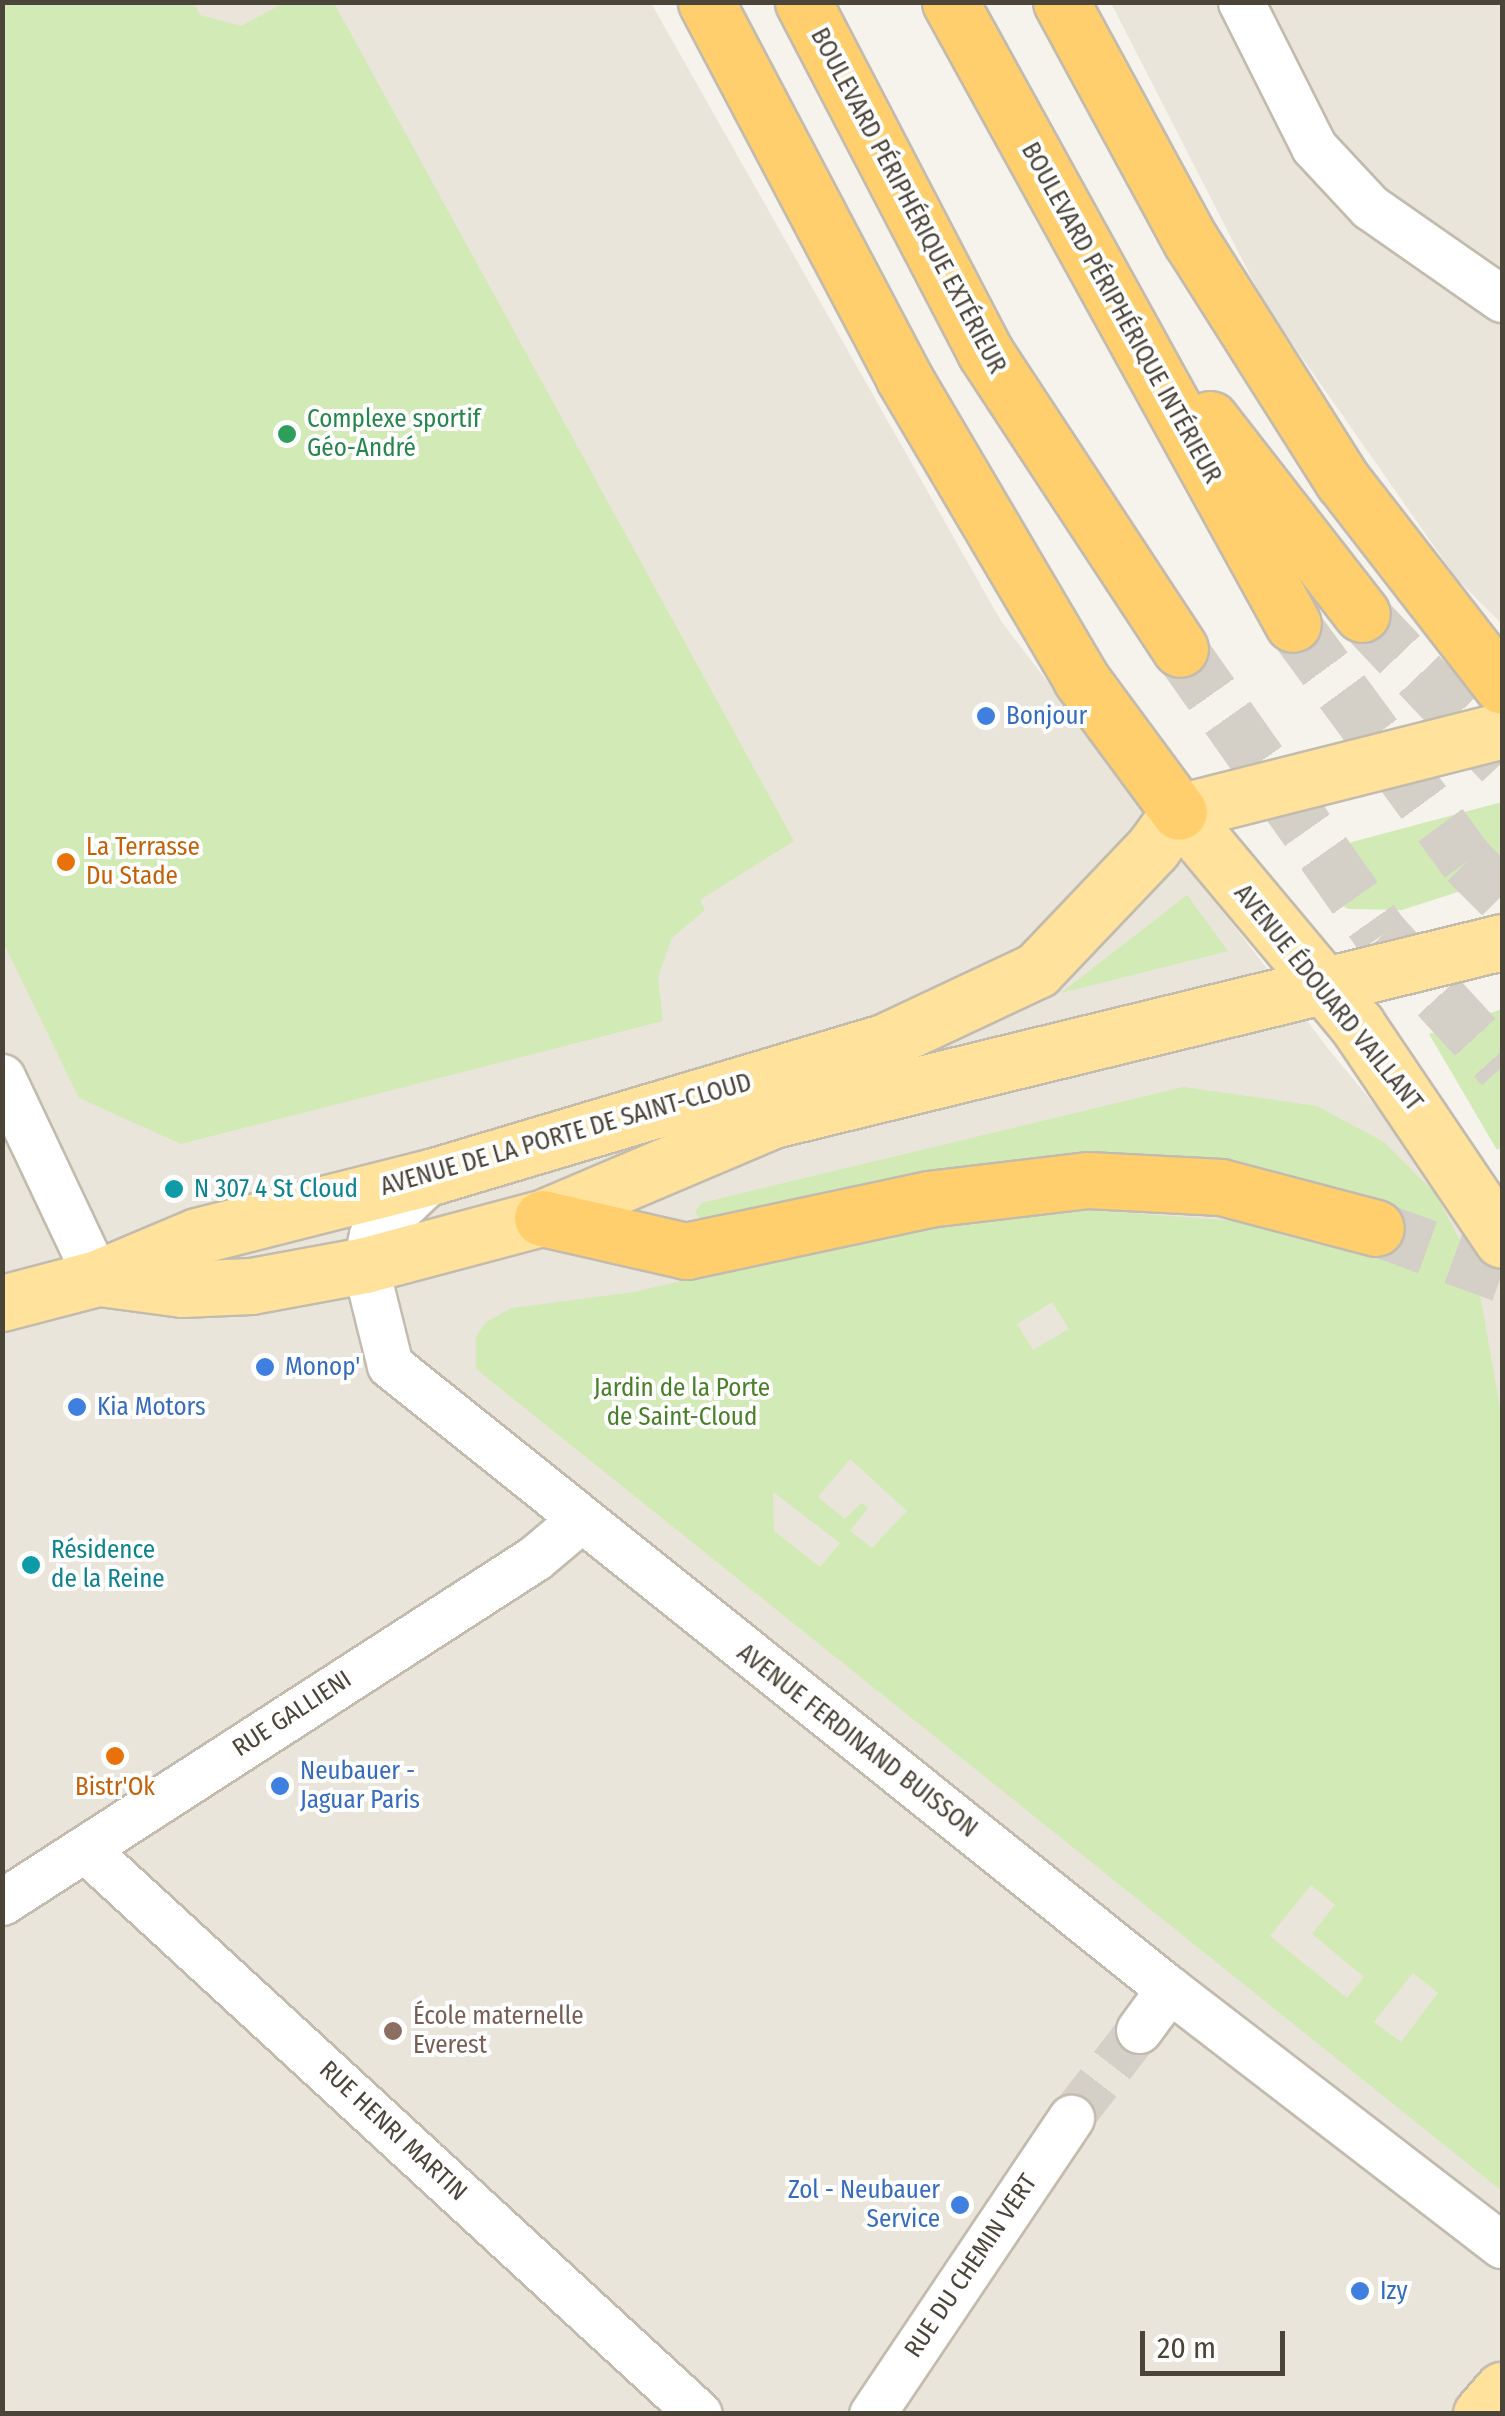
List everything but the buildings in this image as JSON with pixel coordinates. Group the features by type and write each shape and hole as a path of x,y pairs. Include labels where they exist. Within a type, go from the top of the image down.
{"highway":[{"path":"706,2 904,378 1081,680 1179,812"},
{"name":"BOULEVARD PÉRIPHÉRIQUE EXTÉRIEUR","path":"803,2 985,352 1180,649"},
{"name":"BOULEVARD PÉRIPHÉRIQUE INTÉRIEUR","path":"950,2 1293,624"},
{"path":"1061,2 1190,240 1343,481 1502,686"},
{"path":"1102,281 1362,614"},
{"path":"542,1218 686,1252 928,1199 1088,1180 1221,1188 1376,1228"}],"main road":[{"path":"1179,812 1502,730"},
{"name":"AVENUE ÉDOUARD VAILLANT","path":"1179,812 1322,990 1357,1025 1428,1122 1502,1240"},
{"name":"AVENUE DE LA PORTE DE SAINT-CLOUD","path":"97,1278 197,1236 434,1176 884,1042 1037,970 1179,812"},
{"name":"AVENUE DE LA PORTE DE SAINT-CLOUD","path":"97,1278 182,1289 251,1286 365,1265 542,1218 773,1120 1322,990 1502,942"},
{"path":"2,1303 97,1278"},
{"path":"1481,2414 1502,2390"}],"street":[{"path":"1241,2 1314,147 1370,206 1502,298"},
{"path":"2,1077 97,1278"},
{"path":"365,1265 372,1234 434,1176"},
{"name":"AVENUE FERDINAND BUISSON","path":"365,1265 390,1365 579,1520 1169,1988 1502,2245"},
{"name":"RUE GALLIENI","path":"2,1902 535,1558 579,1520"},
{"name":"RUE HENRI MARTIN","path":"86,1848 700,2414"},
{"path":"1138,2030 1169,1988"},
{"name":"RUE DU CHEMIN VERT","path":"872,2414 1071,2118"}],"shaded area":[{"path":"3,3 651,3 1001,621 1330,1051 1502,1259 1502,2413 3,2414"},
{"path":"1111,3 1502,3 1502,624 1457,579 1266,306"}],"green space":[{"name":"Complexe sportif Géo-André","path":"3,2 194,3 200,15 241,26 284,3 334,3 794,841 700,900 705,910 672,938 658,977 663,1021 181,1144 79,1098 3,942"},
{"path":"1502,802 1502,875 1495,880 1402,910 1348,909 1321,892 1322,868 1352,842"},
{"path":"1187,895 1228,951 1061,993"},
{"path":"1502,1009 1502,1147 1497,1150 1429,1034"},
{"name":"Jardin de la Porte de Saint-Cloud","path":"1183,1087 1317,1106 1384,1142 1435,1193 1468,1256 1481,1300 1502,1419 1502,2191 476,1369 476,1337 486,1322 512,1308 634,1292 927,1225 1062,1208 1249,1222 1277,1175 707,1225 695,1213 701,1203","holes":["1052,1302 1069,1329 1033,1350 1017,1324","850,1459 907,1511 872,1548 850,1531 868,1508 861,1503 845,1519 818,1497","773,1492 840,1543 820,1567 774,1531","1311,1885 1335,1905 1312,1934 1364,1977 1347,1998 1270,1936","1413,1973 1438,1993 1401,2042 1374,2022"]}],"tunnel":[{"path":"1362,614 1502,762"},
{"path":"1293,624 1467,861 1502,896"},
{"path":"1180,649 1382,935 1502,1066"},
{"path":"1376,1228 1502,1274"},
{"path":"1071,2118 1139,2030"}],"place":[{"name":"Complexe sportif Géo-André","path":"287,434"},
{"name":"Bonjour","path":"986,716"},
{"name":"La Terrasse Du Stade","path":"66,862"},
{"name":"N 307 4 St Cloud","path":"174,1189"},
{"name":"Monop'","path":"265,1367"},
{"name":"Kia Motors","path":"77,1407"},
{"name":"Résidence de la Reine","path":"31,1565"},
{"name":"Bistr'Ok","path":"115,1756"},
{"name":"Neubauer - Jaguar Paris","path":"280,1786"},
{"name":"École maternelle Everest","path":"393,2031"},
{"name":"Zol - Neubauer Service","path":"960,2205"},
{"name":"Izy","path":"1360,2291"}]}
